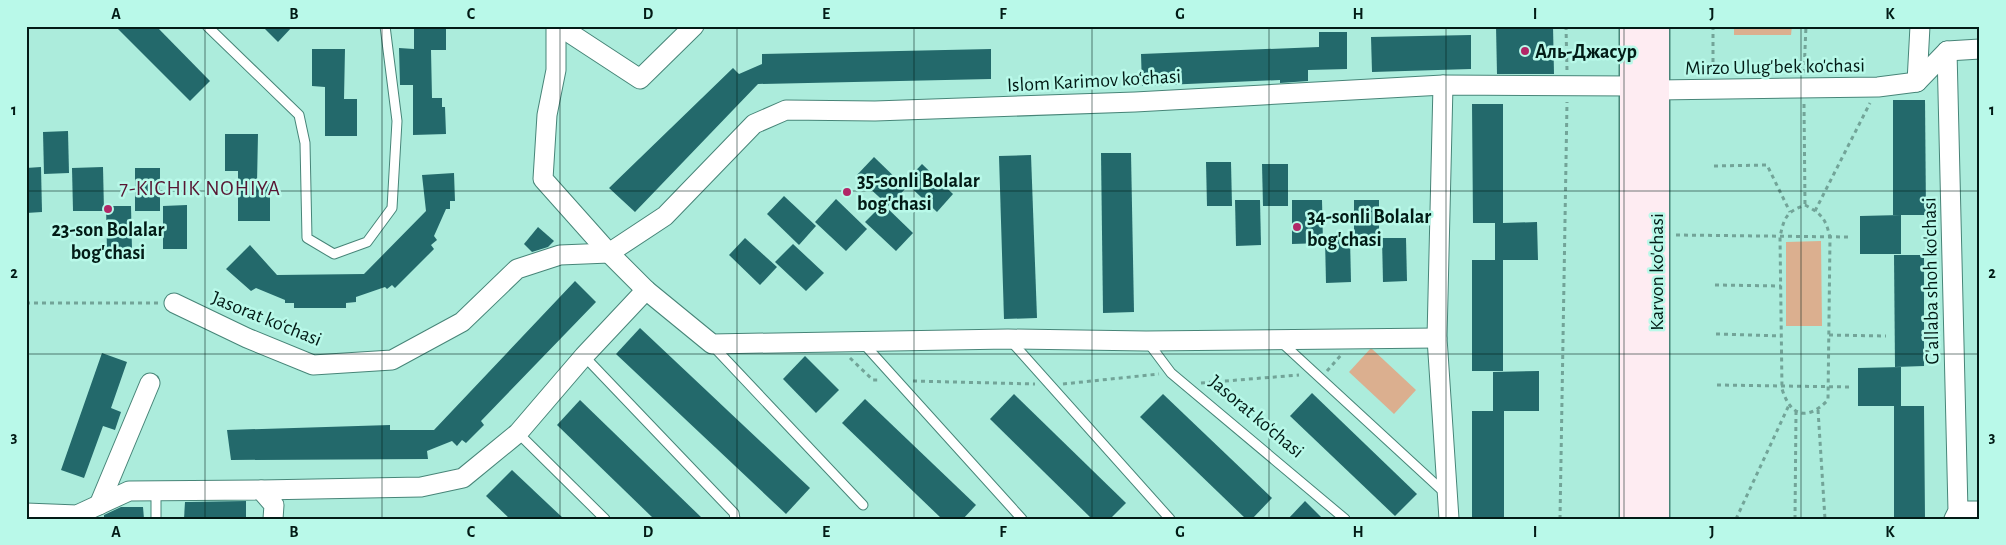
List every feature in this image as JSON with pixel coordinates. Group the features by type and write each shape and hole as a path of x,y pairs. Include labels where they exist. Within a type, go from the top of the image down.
{"main road":[{"path":"1633,26 1645,88 1633,519"},
{"name":"Karvon ko'chasi","path":"1656,26 1645,88 1656,235 1656,519"}],"street":[{"path":"558,26 640,80 694,26"},
{"path":"558,26 556,70 547,115 543,179 609,254 646,290 712,344 1008,339 1437,338"},
{"path":"1917,82 1920,26"},
{"path":"1917,82 1948,50 1980,49"},
{"name":"G'allaba shoh ko'chasi","path":"1948,50 1956,515 1980,511"},
{"name":"Mirzo Ulug'bek ko'chasi","path":"1645,88 1878,87 1917,82"},
{"path":"1443,85 1437,338 1449,519"},
{"name":"Islom Karimov ko‘chasi","path":"609,254 665,216 754,124 786,110 875,111 1116,103 1443,85 1645,88"},
{"name":"Jasorat ko‘chasi","path":"174,303 247,338 313,365 392,360 462,322 518,269 560,255 609,254"},
{"path":"26,513 77,515 129,491 421,487 463,478 518,433 584,356 646,290"},
{"path":"99,505 150,383"},
{"path":"261,490 274,505 273,519"}],"lane":[{"path":"207,26 299,115 305,144 307,238 334,254 367,242 392,208 397,122 385,26"},
{"path":"1008,339 1170,519"},
{"path":"1278,339 1448,496"},
{"name":"Jasorat ko‘chasi","path":"1146,340 1171,373 1345,519"},
{"path":"862,341 1022,519"},
{"path":"712,344 863,505"},
{"path":"584,356 734,513 735,519"},
{"path":"518,433 606,519"},
{"path":"156,491 156,519"}],"path":[{"path":"1560,519 1567,86 1566,26"},
{"path":"1713,26 1713,89"},
{"path":"1805,205 1804,88 1806,26"},
{"path":"1815,211 1878,87"},
{"path":"1714,166 1767,165 1790,212"},
{"path":"1805,205 1815,211 1827,223 1830,236 1828,400 1818,410 1806,415 1796,412 1789,405 1782,386 1780,236 1784,218 1790,212 1805,205"},
{"path":"1656,235 1848,237"},
{"path":"1715,285 1781,286"},
{"path":"26,303 174,303"},
{"path":"1716,334 1781,336"},
{"path":"1829,335 1886,336"},
{"path":"834,342 873,380 1051,385 1171,373 1196,383 1326,373 1357,338"},
{"path":"1717,385 1850,387"},
{"path":"1736,519 1789,405"},
{"path":"1818,410 1825,519"},
{"path":"1795,519 1796,412"}],"shaded area":[{"path":"1734,26 1792,26 1791,35 1734,35"},
{"path":"1821,241 1822,326 1786,326 1786,242"},
{"path":"1371,348 1416,390 1394,414 1349,372"}],"building":[{"path":"115,26 156,26 210,81 190,101"},
{"path":"262,26 293,26 278,42"},
{"path":"414,26 446,26 446,50 431,50 432,98 442,98 442,107 445,107 446,134 413,135 413,85 400,85 399,48 414,49"},
{"name":"Аль-Джасур","path":"1496,26 1553,26 1554,74 1497,74"},
{"path":"1319,32 1347,32 1347,69 1308,70 1308,81 1280,83 1280,80 1142,86 1141,54 1319,47"},
{"path":"1471,35 1471,69 1372,72 1371,37"},
{"path":"312,49 345,49 344,99 357,99 357,136 325,136 325,87 312,86"},
{"path":"991,49 991,79 758,84 635,212 609,188 733,68 739,74 762,64 762,54"},
{"path":"1893,100 1925,100 1926,215 1893,215"},
{"path":"1472,104 1503,104 1503,223 1537,222 1538,260 1495,260 1495,223 1473,223"},
{"path":"68,131 69,173 44,174 43,132"},
{"path":"225,134 258,134 257,183 270,183 270,221 238,221 238,171 225,171"},
{"path":"1101,153 1131,153 1134,312 1103,313"},
{"path":"1031,155 1037,318 1004,319 999,156"},
{"path":"874,157 906,188 889,206 856,176"},
{"path":"1206,162 1231,162 1232,206 1207,206"},
{"path":"922,164 953,194 937,212 905,182"},
{"path":"1262,164 1288,164 1288,206 1263,206"},
{"path":"41,167 42,212 26,213 26,168"},
{"path":"103,167 104,211 73,211 72,168"},
{"path":"135,168 160,168 160,211 135,211"},
{"path":"454,173 455,201 450,201 450,209 446,209 434,236 437,240 431,245 434,249 395,288 392,285 387,289 385,287 356,297 356,302 346,303 346,308 294,308 294,303 285,303 285,300 256,288 251,291 226,269 250,245 277,275 364,274 426,211 422,175"},
{"path":"784,196 816,226 799,245 767,214"},
{"path":"836,199 867,229 846,251 815,222"},
{"path":"1235,200 1260,200 1261,245 1236,246"},
{"path":"1292,200 1322,200 1323,243 1292,244"},
{"path":"1354,200 1379,200 1379,243 1354,244"},
{"path":"883,204 913,233 896,251 865,222"},
{"path":"187,205 187,249 163,249 163,206"},
{"path":"106,206 131,206 132,250 107,250"},
{"path":"1901,215 1901,254 1860,254 1860,216"},
{"path":"538,227 554,241 548,247 532,252 524,244"},
{"path":"745,238 777,267 760,285 729,255"},
{"path":"1350,238 1351,282 1326,283 1325,239"},
{"path":"1382,238 1406,238 1407,281 1383,282"},
{"path":"793,244 824,273 806,291 775,262"},
{"path":"1894,255 1924,255 1924,366 1895,367"},
{"path":"1472,260 1503,260 1503,371 1472,371"},
{"path":"575,281 596,302 481,421 484,425 466,443 462,440 457,446 452,441 427,451 428,459 231,460 227,430 390,425 390,430 434,430"},
{"path":"640,328 810,488 786,514 616,354"},
{"path":"102,353 127,362 111,408 121,412 115,430 103,426 84,478 61,470"},
{"path":"805,356 839,390 816,413 783,379"},
{"path":"1901,367 1901,406 1924,406 1925,518 1894,518 1894,406 1858,406 1858,368"},
{"path":"1539,371 1539,411 1504,411 1504,519 1472,519 1472,411 1493,411 1493,372"},
{"path":"1312,393 1417,494 1395,516 1290,416"},
{"path":"1014,394 1126,503 1110,519 1092,519 990,419"},
{"path":"1163,394 1272,498 1252,519 1246,519 1140,417"},
{"path":"865,399 976,505 963,519 942,519 842,423"},
{"path":"580,400 703,519 654,519 557,425"},
{"path":"512,470 564,519 510,519 486,496"},
{"path":"246,501 246,519 184,519 185,502"},
{"path":"1305,501 1323,519 1288,519"},
{"path":"121,507 143,507 144,519 104,519 104,515"}],"place":[{"name":"Аль-Джасур","path":"1525,51"},
{"name":"35-sonli Bolalar bog'chasi","path":"847,192"},
{"name":"23-son Bolalar bog'chasi","path":"108,209"},
{"name":"34-sonli Bolalar bog'chasi","path":"1297,227"}],"district":[{"name":"7-KICHIK NOHIYA","path":"200,188"}]}
